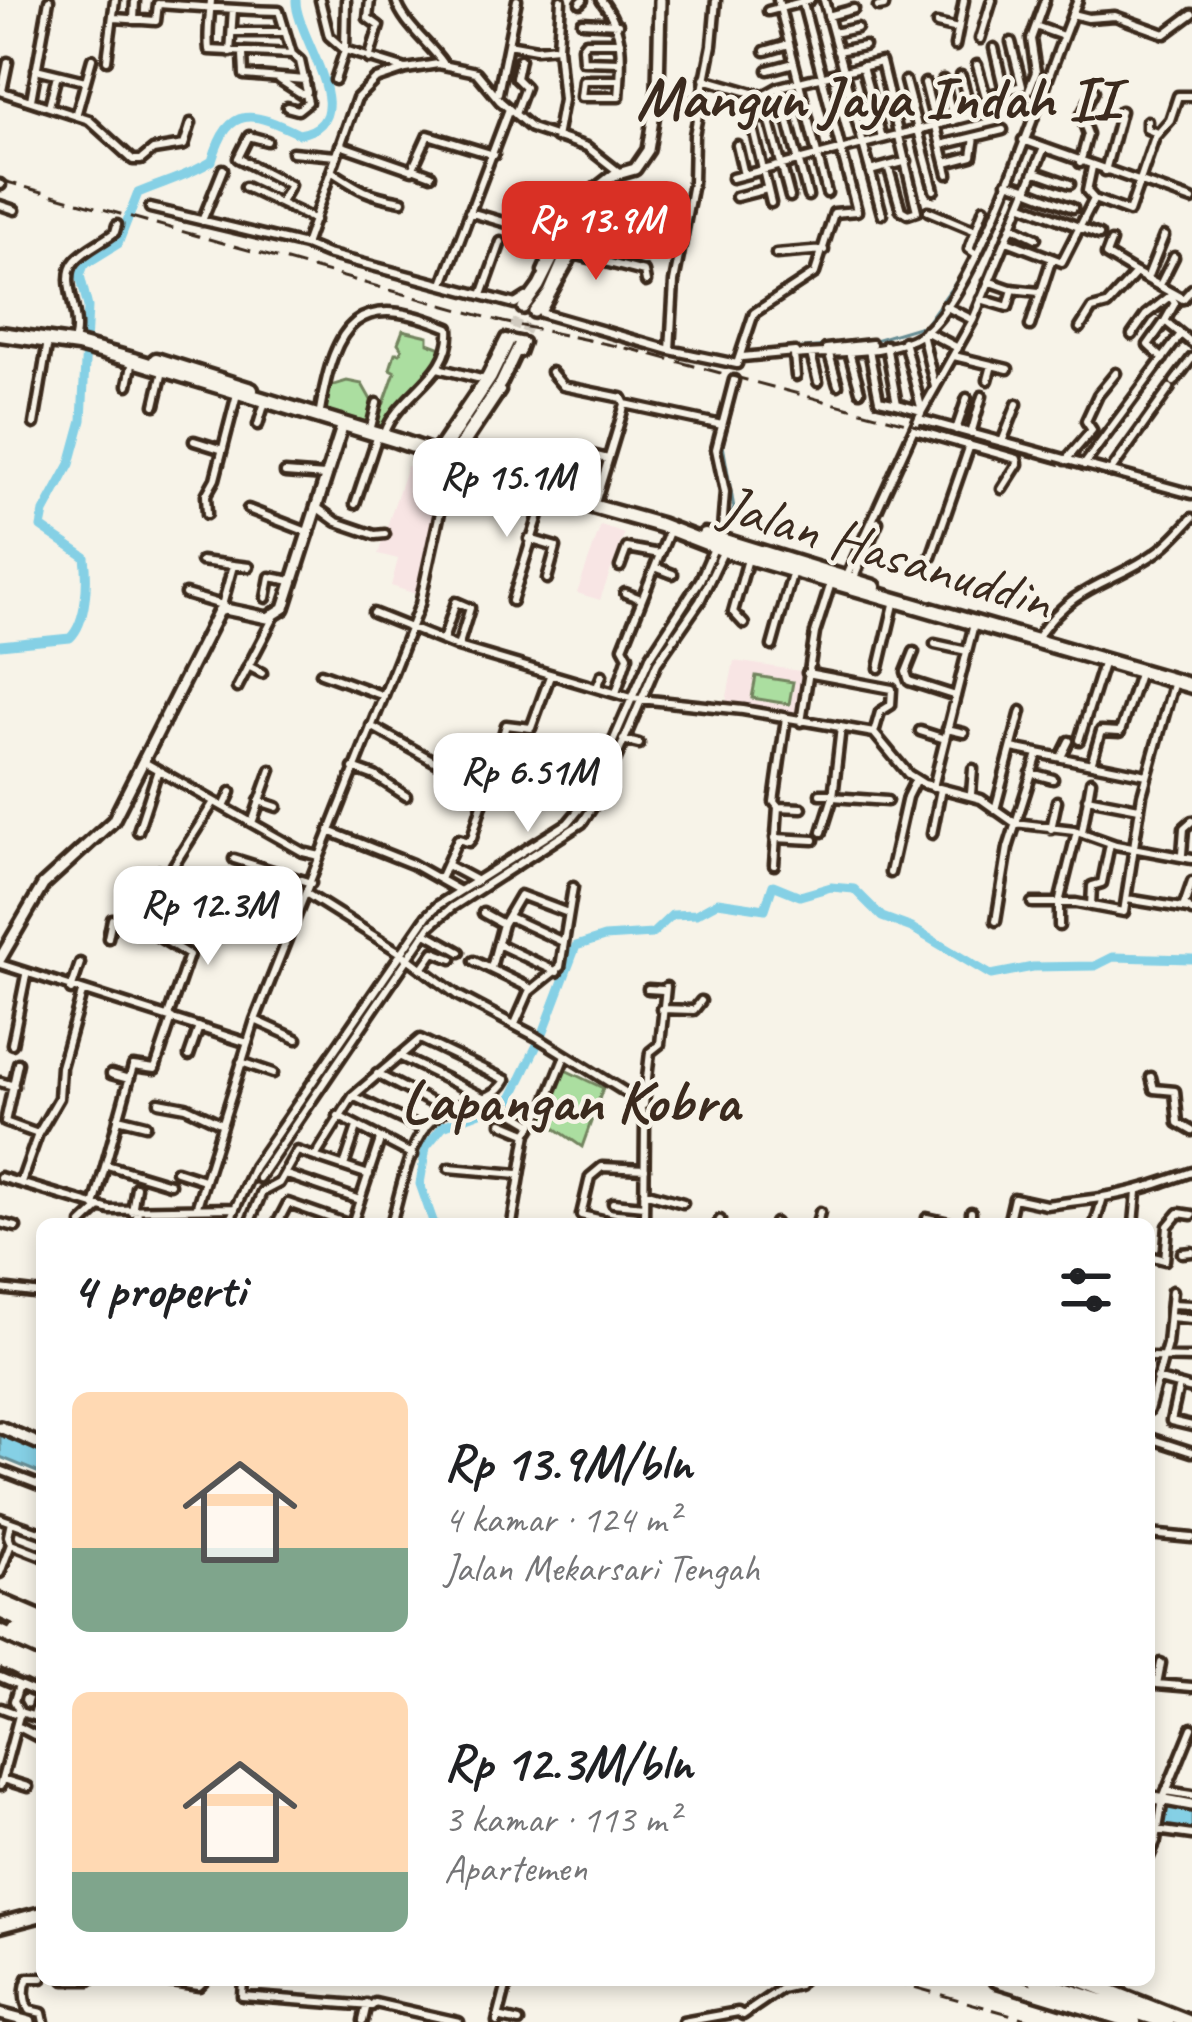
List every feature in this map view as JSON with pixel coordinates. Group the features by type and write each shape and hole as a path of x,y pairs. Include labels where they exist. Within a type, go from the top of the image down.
{"highway":[{"name":"Jalan Hasanuddin","path":"0,330 77,341 320,411 718,545 1040,634 1192,683"},
{"name":"Jalan Hasanuddin","path":"102,348 265,403 378,432"},
{"name":"Jalan Hasanuddin","path":"448,455 546,493 596,500 831,583 1192,683"},
{"path":"0,1601 36,1616"},
{"path":"0,1621 36,1632"},
{"path":"0,1621 36,1647"},
{"path":"0,1928 36,1917"},
{"path":"1017,1986 1134,2022"},
{"path":"1055,1986 1168,2022"},
{"path":"1078,1986 1168,2022"},
{"path":"1096,1986 1187,2022"}],"main road":[{"path":"528,310 549,292 596,189 635,169 644,158 657,98 660,0"},
{"path":"448,455 514,343"},
{"path":"0,962 44,885 111,824 221,607 274,617 284,608 343,424"},
{"path":"0,1427 36,1442"},
{"path":"1155,1797 1189,1799"},
{"path":"0,2014 30,2022"}],"street":[{"path":"31,100 49,0"},
{"path":"106,59 115,0"},
{"path":"134,20 135,0"},
{"path":"274,0 274,11"},
{"path":"320,0 329,36 345,50 406,69"},
{"path":"334,80 345,50 346,0"},
{"path":"369,59 379,26 368,18 370,0"},
{"path":"396,0 400,14 419,30 443,64"},
{"path":"497,97 517,0"},
{"path":"556,138 563,100 558,47 562,0"},
{"path":"601,0 618,24 620,42 620,80 618,99 581,97 583,80 620,80"},
{"path":"670,350 674,282 690,209 694,135 716,0"},
{"path":"824,0 882,214"},
{"path":"878,8 884,7 885,0"},
{"path":"955,46 964,0"},
{"path":"980,39 992,0"},
{"path":"1023,105 1036,72 1031,43 1045,0"},
{"path":"796,376 794,355 848,352 904,341 923,333 945,306 976,254 1078,0"},
{"path":"744,357 754,313 810,280 834,213 855,213 805,1 779,4 768,11"},
{"path":"115,18 156,21 158,2 280,12 292,54 300,61 308,102 298,110 287,107"},
{"path":"211,4 208,49 292,54"},
{"path":"779,4 827,193"},
{"path":"230,52 232,9"},
{"path":"828,16 854,10"},
{"path":"1072,14 1114,16 1165,34 1192,14"},
{"path":"582,22 618,24"},
{"path":"937,24 958,29"},
{"path":"774,29 785,26"},
{"path":"1036,26 1063,36"},
{"path":"833,33 857,28"},
{"path":"232,32 285,32"},
{"path":"620,42 586,42 581,51 585,61 620,62"},
{"path":"986,96 1022,86 1011,42"},
{"path":"508,44 558,47"},
{"path":"765,51 789,44"},
{"path":"838,52 863,46"},
{"path":"994,48 1004,92"},
{"path":"243,53 244,75 304,80"},
{"path":"76,116 92,59"},
{"path":"442,284 525,87 516,78 520,59"},
{"path":"8,62 1,91 89,120 136,160 153,150 184,146 190,123"},
{"path":"768,70 795,62"},
{"path":"790,197 764,115 766,96 779,87 881,62 919,204 914,212 901,210 888,166"},
{"path":"305,244 358,98 376,79 406,69 443,64 480,74 531,128 587,147 620,173"},
{"path":"977,64 990,111"},
{"path":"862,66 882,139"},
{"path":"37,69 86,81"},
{"path":"49,106 57,74"},
{"path":"962,76 972,116"},
{"path":"278,78 306,94"},
{"path":"704,79 766,96"},
{"path":"944,80 954,121"},
{"path":"904,81 934,190"},
{"path":"925,82 949,174"},
{"path":"779,87 808,196"},
{"path":"1080,163 1088,134 1081,116 1094,91"},
{"path":"1092,167 1086,189 1094,199 1129,212 1157,134 1170,120 1178,96 1192,97"},
{"path":"657,98 700,103"},
{"path":"732,178 990,111 1023,105 1034,109"},
{"path":"1105,171 1121,111"},
{"path":"1147,121 1147,129 1157,134"},
{"path":"415,169 433,124"},
{"path":"753,128 771,202"},
{"path":"941,145 1003,130"},
{"path":"428,135 494,155"},
{"path":"267,141 249,136 238,158 290,185 281,201"},
{"path":"946,163 972,156 975,137"},
{"path":"1023,140 1192,200"},
{"path":"340,145 431,175"},
{"path":"736,146 743,175"},
{"path":"850,579 921,415 973,320 1044,148"},
{"path":"292,152 336,156"},
{"path":"870,171 907,161"},
{"path":"202,221 223,169"},
{"path":"332,172 351,188 402,201"},
{"path":"1036,172 1070,184"},
{"path":"1007,182 1072,208"},
{"path":"244,187 316,220"},
{"path":"736,197 768,189"},
{"path":"1007,241 1063,262 1094,199"},
{"path":"150,208 521,303 535,285 571,208 586,203"},
{"path":"586,203 574,254 541,313 734,365 744,357 872,344 879,400 956,430 1192,494"},
{"path":"0,205 15,210"},
{"path":"1023,205 1100,235"},
{"path":"976,254 969,249 985,208"},
{"path":"928,211 976,231"},
{"path":"469,212 507,223"},
{"path":"77,341 69,271 77,259 116,232 118,225"},
{"path":"1014,227 1036,238"},
{"path":"1148,276 1164,236"},
{"path":"482,295 501,242"},
{"path":"1111,242 1106,254 1136,273 1184,299 1192,289"},
{"path":"776,254 824,250"},
{"path":"574,254 644,272 646,282"},
{"path":"1160,285 1174,257"},
{"path":"1030,326 1052,258"},
{"path":"1080,328 1092,309 1106,307 1136,273"},
{"path":"988,281 1039,292"},
{"path":"981,299 1008,307 1012,289"},
{"path":"1132,335 1146,315 1170,296 1175,303 1148,345 1175,381"},
{"path":"945,306 973,320"},
{"path":"320,411 332,352 343,334 370,312 394,312 449,328 446,354 438,368 378,432"},
{"path":"1165,321 1192,343"},
{"path":"923,333 956,352 1008,369"},
{"path":"923,333 935,387"},
{"path":"1084,465 1181,334"},
{"path":"197,1206 255,1020 411,627 431,560 448,455 506,337 524,342 505,386 448,455"},
{"path":"34,424 48,338"},
{"path":"904,341 921,415"},
{"path":"886,345 897,404"},
{"path":"848,352 860,391"},
{"path":"829,353 838,385"},
{"path":"811,354 818,382"},
{"path":"1109,472 1192,358"},
{"path":"128,385 133,360"},
{"path":"988,380 992,364"},
{"path":"438,368 483,380"},
{"path":"155,405 163,370"},
{"path":"551,372 563,386 622,398 625,404 596,500"},
{"path":"1066,460 1092,430 1086,422 1098,395 1116,373"},
{"path":"259,1178 325,1064 438,904 579,813 663,652 700,602 726,512 716,448 734,380"},
{"path":"207,514 206,495 215,479 237,394"},
{"path":"970,434 982,397"},
{"path":"956,430 967,398"},
{"path":"258,425 265,403"},
{"path":"355,504 378,432 377,403"},
{"path":"625,404 722,425"},
{"path":"1002,442 1017,404"},
{"path":"915,430 1017,459 1002,489"},
{"path":"194,441 220,449"},
{"path":"931,557 970,445"},
{"path":"588,454 608,459"},
{"path":"285,473 328,476"},
{"path":"512,601 546,493"},
{"path":"248,509 310,533"},
{"path":"319,509 337,522 386,534"},
{"path":"1040,634 1084,591 1155,554 1192,518"},
{"path":"850,579 878,522"},
{"path":"616,693 628,656 622,647 670,528"},
{"path":"529,539 556,548 547,578"},
{"path":"620,567 627,548 660,554"},
{"path":"744,624 733,612 749,555"},
{"path":"201,561 249,568"},
{"path":"185,594 221,607 233,566"},
{"path":"655,567 673,574"},
{"path":"772,646 794,571"},
{"path":"266,598 270,577 292,580"},
{"path":"800,722 820,611 831,583"},
{"path":"625,592 641,599"},
{"path":"879,668 895,600"},
{"path":"443,640 456,602 463,602 470,608 458,647"},
{"path":"373,614 458,647 616,693 874,734 896,763 916,779 971,794 1015,823 1079,832 1110,844 1192,859"},
{"path":"237,688 274,617"},
{"path":"932,834 947,729 974,624"},
{"path":"935,644 968,651"},
{"path":"914,652 906,672 909,680 956,696"},
{"path":"1079,740 1104,661"},
{"path":"248,666 262,674"},
{"path":"1092,763 1101,731 1120,732 1141,671"},
{"path":"321,673 384,696"},
{"path":"807,673 892,689 891,705 880,712 874,734"},
{"path":"597,687 602,675"},
{"path":"440,879 458,839 472,838 506,725 531,728 550,676"},
{"path":"1032,903 1124,912 1139,808 1174,681"},
{"path":"230,1218 288,1107 333,1070 426,933 452,907 582,823 601,794 637,698"},
{"path":"995,810 1021,711"},
{"path":"774,865 778,807 774,802 786,718"},
{"path":"371,726 488,791"},
{"path":"822,832 841,727"},
{"path":"947,729 964,733"},
{"path":"920,731 945,739"},
{"path":"623,740 639,744"},
{"path":"1061,757 1069,741"},
{"path":"1012,748 1147,775"},
{"path":"996,921 1002,869 1038,754"},
{"path":"144,762 252,824 320,856"},
{"path":"353,768 406,796"},
{"path":"138,831 158,770"},
{"path":"252,824 272,770"},
{"path":"971,794 973,770"},
{"path":"1031,773 1053,779"},
{"path":"890,873 907,796 916,779"},
{"path":"1058,926 1059,903 1091,781"},
{"path":"224,808 231,792"},
{"path":"820,794 887,801"},
{"path":"1087,798 1139,808"},
{"path":"260,801 277,807"},
{"path":"1051,829 1057,801"},
{"path":"174,866 214,802"},
{"path":"778,807 802,808"},
{"path":"1182,854 1184,828 1192,821"},
{"path":"329,831 460,891"},
{"path":"776,838 814,840"},
{"path":"1091,906 1092,886 1102,883 1110,844"},
{"path":"234,859 311,883"},
{"path":"447,867 477,881"},
{"path":"131,920 159,871"},
{"path":"1190,910 1184,899 1192,882"},
{"path":"515,1024 532,988 557,972 573,887"},
{"path":"307,894 473,1004 621,1087 644,1109"},
{"path":"491,968 506,920 521,894 568,913"},
{"path":"142,895 142,928"},
{"path":"1127,899 1190,910"},
{"path":"483,913 563,942"},
{"path":"87,1218 97,1207 134,1065 155,1069 190,958 131,920 114,918 108,938"},
{"path":"170,942 181,921"},
{"path":"426,933 460,952"},
{"path":"500,945 557,972"},
{"path":"422,969 434,952 452,959"},
{"path":"474,961 532,988"},
{"path":"0,962 71,990 248,1042"},
{"path":"71,990 80,964"},
{"path":"12,1044 26,975"},
{"path":"644,1218 644,1109 650,1052 660,1044 664,988 648,989"},
{"path":"21,1183 38,1134 59,1098 64,1056 82,993"},
{"path":"661,1009 694,1010 701,1001"},
{"path":"255,1020 297,1039"},
{"path":"661,1024 671,1025"},
{"path":"189,1056 199,1027"},
{"path":"315,1157 353,1096 422,1039 508,1081 487,1099 446,1110 424,1130 393,1218"},
{"path":"399,1056 487,1099"},
{"path":"513,1218 527,1133 546,1103 565,1056"},
{"path":"241,1062 273,1072"},
{"path":"18,1063 6,1124 38,1134"},
{"path":"325,1064 333,1070"},
{"path":"111,1074 129,1079"},
{"path":"377,1074 446,1110"},
{"path":"1151,1077 1154,1089 1175,1091 1178,1123 1192,1131"},
{"path":"0,1082 14,1086"},
{"path":"353,1096 424,1130"},
{"path":"158,1102 186,1107 220,1123"},
{"path":"509,1110 531,1123"},
{"path":"338,1116 413,1155"},
{"path":"118,1118 146,1125"},
{"path":"502,1124 527,1133"},
{"path":"344,1166 357,1127"},
{"path":"352,1218 380,1140"},
{"path":"251,1218 262,1192 279,1183 297,1151 370,1175"},
{"path":"107,1166 170,1184"},
{"path":"590,1218 580,1214 592,1174 602,1167 645,1169"},
{"path":"449,1168 518,1174"},
{"path":"176,1171 204,1180"},
{"path":"1009,1218 1014,1198 1043,1205 1102,1198 1137,1192 1153,1182 1192,1172"},
{"path":"284,1174 360,1200"},
{"path":"0,1177 97,1207 135,1212 234,1208"},
{"path":"135,1218 136,1186"},
{"path":"644,1192 683,1203"},
{"path":"1135,1218 1137,1192"},
{"path":"1100,1218 1102,1198"},
{"path":"613,1202 644,1206"},
{"path":"280,1218 286,1204 331,1218"},
{"path":"944,1218 946,1208"},
{"path":"819,1218 820,1212"},
{"path":"971,1212 971,1218"},
{"path":"1155,1257 1166,1259 1168,1225 1179,1213 1192,1215"},
{"path":"0,1223 16,1227"},
{"path":"0,1289 36,1293"},
{"path":"1155,1383 1172,1291"},
{"path":"1171,1304 1192,1305"},
{"path":"1170,1317 1192,1319"},
{"path":"1155,1357 1192,1358"},
{"path":"1156,1379 1192,1389"},
{"path":"1178,1385 1172,1421 1192,1426"},
{"path":"1155,1440 1192,1452"},
{"path":"0,1470 36,1484"},
{"path":"0,1518 36,1531"},
{"path":"0,1573 11,1544 11,1522"},
{"path":"1155,1535 1192,1538"},
{"path":"11,1544 36,1554"},
{"path":"1161,1663 1156,1684 1192,1687"},
{"path":"0,1676 36,1693"},
{"path":"20,1685 14,1701 20,1713 5,1748 1,1783 28,1787"},
{"path":"1,1708 36,1717"},
{"path":"17,1726 36,1736"},
{"path":"1192,1727 1163,1798 1156,1829 1192,1835"},
{"path":"36,1978 28,1978 25,1990 29,2010 43,2013 44,2022"},
{"path":"243,1986 242,1996 413,2008 459,2022"},
{"path":"506,1986 498,2019 519,2022"},
{"path":"682,2022 738,2012 742,2019 781,1989 794,1986"},
{"path":"362,2021 367,2004"}],"shaded area":[{"path":"407,466 448,478 422,596 391,586 398,559 378,554"},
{"path":"601,525 624,534 600,600 577,593"},
{"path":"734,661 807,672 800,719 725,707"}],"green space":[{"path":"0,326 105,345 319,410 324,388 347,381 362,384 371,400 384,403 395,372 390,369 395,353 402,349 398,343 403,330 428,336 428,343 447,350 446,354 386,433 575,493 572,501 132,360 0,334"},
{"path":"756,676 793,682 789,704 752,698"},
{"name":"Lapangan Kobra","path":"563,1069 603,1088 582,1147 542,1119"}],"water":[{"path":"0,1434 36,1449 36,1472 0,1457"},
{"path":"1155,1804 1192,1810 1192,1831 1155,1825"}],"waterway":[{"path":"0,645 70,638 83,611 85,557 41,527 70,464 82,420 88,307 80,275 84,265 118,244 138,193 212,161 226,129 235,121 256,118 299,134 318,126 327,113 328,96 296,0"},
{"path":"868,342 925,325 961,275"},
{"path":"749,353 847,344"},
{"path":"726,536 734,508 723,445 739,382"},
{"path":"707,579 717,555"},
{"path":"690,611 703,588"},
{"path":"656,660 684,619"},
{"path":"562,832 603,778 651,669"},
{"path":"542,1036 576,946 604,937 652,934 672,915 696,914 718,902 765,909 773,885 800,896 831,887 854,889 882,917 912,928 991,975 1033,967 1095,966 1113,957 1192,959"},
{"path":"407,953 440,909 479,886"},
{"path":"432,1218 420,1184 426,1147 443,1126 510,1101 538,1043"}],"tunnel":[{"path":"509,341 523,308"},
{"path":"519,345 534,312"}],"railway":[{"path":"0,180 503,322 635,350 1192,500"},
{"path":"0,1668 36,1685"},
{"path":"910,1986 1037,2022"}],"district":[{"name":"Mangun Jaya Indah II","path":"877,98"},
{"name":"Lapangan Kobra","path":"570,1101"}]}
